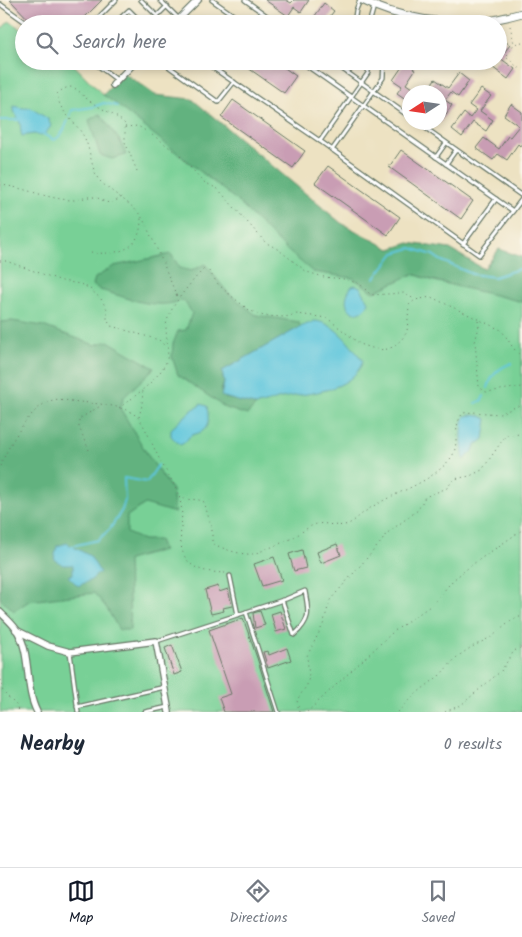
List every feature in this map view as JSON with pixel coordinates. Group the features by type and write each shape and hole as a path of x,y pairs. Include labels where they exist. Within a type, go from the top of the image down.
{"street":[{"path":"183,15 198,0"},
{"path":"361,0 404,15"},
{"path":"507,16 522,13"},
{"path":"115,82 127,70"},
{"path":"0,612 16,630 48,646 70,652 156,641 169,709"},
{"path":"16,630 25,655 31,697 37,712"}],"lane":[{"path":"101,15 116,0"},
{"path":"141,0 156,15"},
{"path":"160,0 175,15"},
{"path":"245,0 266,15"},
{"path":"355,15 361,0"},
{"path":"215,1 234,15"},
{"path":"0,4 15,15"},
{"path":"158,15 167,6"},
{"path":"372,15 374,6"},
{"path":"124,15 129,10 134,15"},
{"path":"102,70 115,82"},
{"path":"174,70 218,102 234,82"},
{"path":"216,70 320,141 479,256 514,212 522,198 428,130"},
{"path":"313,70 514,212"},
{"path":"343,70 402,111"},
{"path":"320,141 369,70"},
{"path":"332,150 374,92 383,78 383,70"},
{"path":"436,157 446,143"},
{"path":"446,164 456,150"},
{"path":"463,244 496,199"},
{"path":"230,576 238,614"},
{"path":"156,641 305,591 308,609 305,626 294,635 282,600"},
{"path":"246,612 278,712"},
{"path":"70,652 78,712"},
{"path":"77,706 166,686"},
{"path":"145,712 169,709"}],"path":[{"path":"507,55 514,44 510,26"},
{"path":"514,44 522,42"},
{"path":"507,58 522,71"},
{"path":"137,171 125,142 125,124 116,115 100,108 85,98 74,87 60,90 57,94 58,102 83,135 99,181 122,197 142,217 179,300"},
{"path":"125,127 138,126 160,140 180,156 204,182 218,190 265,242 280,250 307,272 324,278 344,279 360,284 371,295 404,293 415,300"},
{"path":"0,185 40,195 73,200 94,197 105,203 116,201 122,197"},
{"path":"91,252 110,252 130,246 135,242 142,217"},
{"path":"0,261 6,260 62,281 80,284 89,288 101,299 107,309 107,320 111,326 159,340 167,348"},
{"path":"120,408 161,370 165,362 167,348 166,325 193,279 206,267 218,284 230,296 258,314 264,316 285,316 297,314 327,318 360,344 384,350 393,347 407,332 409,305 415,300 431,297 501,330 509,344 522,356"},
{"path":"478,320 479,327 475,342 479,388 486,392 522,387"},
{"path":"139,418 143,388"},
{"path":"0,466 20,430 40,406 55,399 120,408 139,418 175,485 181,506 181,543 184,555 189,563 199,570 226,573 230,576"},
{"path":"179,497 184,500 199,499 204,502 212,529 212,543 235,552 255,554 268,547 288,541 317,524 343,526 351,523 366,510 406,491 428,477 450,459 454,452 458,419 463,413 500,414 522,404"},
{"path":"89,450 79,427 79,419 102,405"},
{"path":"299,712 298,700 307,685 309,677 307,656 323,625 330,600 386,534 418,510 425,497 446,488 454,480 470,476 482,470 506,435 522,434"},
{"path":"308,712 393,632 433,604 452,580 522,530"},
{"path":"398,712 413,696 439,676 457,657 498,633 512,620 522,616"},
{"path":"446,712 461,705 500,671 514,651 522,647"},
{"path":"0,675 3,692 17,706 18,712"}],"green space":[{"path":"9,21 15,25 15,70 79,70 103,95 413,274 434,281 522,300 522,712 0,712 0,31"},
{"path":"124,73 155,95 192,99 341,223 390,249 409,243 450,249 484,269 499,249 522,257 522,302 413,274 374,292 353,278 313,272 289,252 235,199 103,95"},
{"path":"100,114 120,141 126,155 112,159 100,155 89,120"},
{"path":"171,254 180,268 191,271 205,264 228,293 256,315 299,322 300,327 222,371 224,383 221,390 225,398 256,405 247,415 226,408 178,375 172,357 173,344 178,331 186,330 192,313 184,300 173,303 152,304 100,290 93,285 95,278 114,266"},
{"path":"12,321 43,326 95,345 108,341 154,368 124,397 120,408 149,457 172,490 175,513 145,504 127,516 127,533 143,540 159,540 163,550 128,560 130,630 119,630 106,607 94,593 29,601 14,611 0,598 0,322"}],"water":[{"path":"14,106 31,108 48,119 51,126 46,133 40,136 34,134 22,136"},
{"path":"352,286 360,287 369,302 363,310 354,313 348,307 346,300"},
{"path":"315,321 330,326 336,331 348,342 363,361 349,379 340,385 328,389 281,398 258,405 221,396 224,383 222,371 300,327"},
{"path":"200,404 207,406 208,421 206,427 180,445 171,436 171,429"},
{"path":"471,415 487,419 484,439 474,447 473,451 464,460 462,426 465,416"},
{"path":"67,543 90,556 100,572 91,580 78,586 68,576 73,574 73,565 63,565 54,559 57,546"}],"building":[{"path":"10,0 102,0 87,15 24,15"},
{"path":"265,0 286,0 291,3 294,0 309,0 301,12 294,7 289,15"},
{"path":"324,3 334,11 331,15 316,15"},
{"path":"507,63 515,69 508,79 496,70 507,70"},
{"path":"251,70 288,70 296,76 284,93"},
{"path":"400,70 415,70 406,84 408,85 402,86 393,80"},
{"path":"459,73 469,81 458,97 451,92 447,97 448,88"},
{"path":"435,79 444,85 431,85"},
{"path":"402,86 402,96 397,93"},
{"path":"481,89 491,96 480,111 493,120 486,131 473,122 462,137 452,129 464,113 470,118 476,110 469,105"},
{"path":"233,100 305,151 293,168 221,117"},
{"path":"447,101 452,105 447,112"},
{"path":"511,104 522,112 522,143 520,146 518,144 507,160 498,154 493,160 476,148 484,138 499,149 508,136 510,137 519,126 504,115"},
{"path":"401,150 473,201 461,219 389,167"},
{"path":"328,166 400,217 388,235 315,183"},
{"path":"337,544 341,555 321,563 317,552"},
{"path":"302,550 306,568 294,571 289,554"},
{"path":"274,557 282,580 262,586 254,564"},
{"path":"218,586 219,592 228,589 232,606 223,608 224,611 211,614 205,590"},
{"path":"260,611 265,625 255,628 253,613"},
{"path":"280,611 286,629 276,632 271,614"},
{"path":"243,618 274,712 224,712 219,698 231,694 209,630"},
{"path":"172,645 182,672 174,675 165,648"},
{"path":"287,648 291,660 268,668 263,652 268,651 269,655"}],"waterway":[{"path":"70,116 72,110 93,107 104,103 117,106"},
{"path":"0,120 20,120"},
{"path":"43,134 54,140 61,134 68,120"},
{"path":"375,278 394,253 411,248 433,255 472,274 494,277 522,268"},
{"path":"488,388 491,379 497,372 512,363"},
{"path":"476,403 482,400 484,396"},
{"path":"72,546 98,540 110,529 122,510 125,500 124,478 147,482 158,465"}]}
